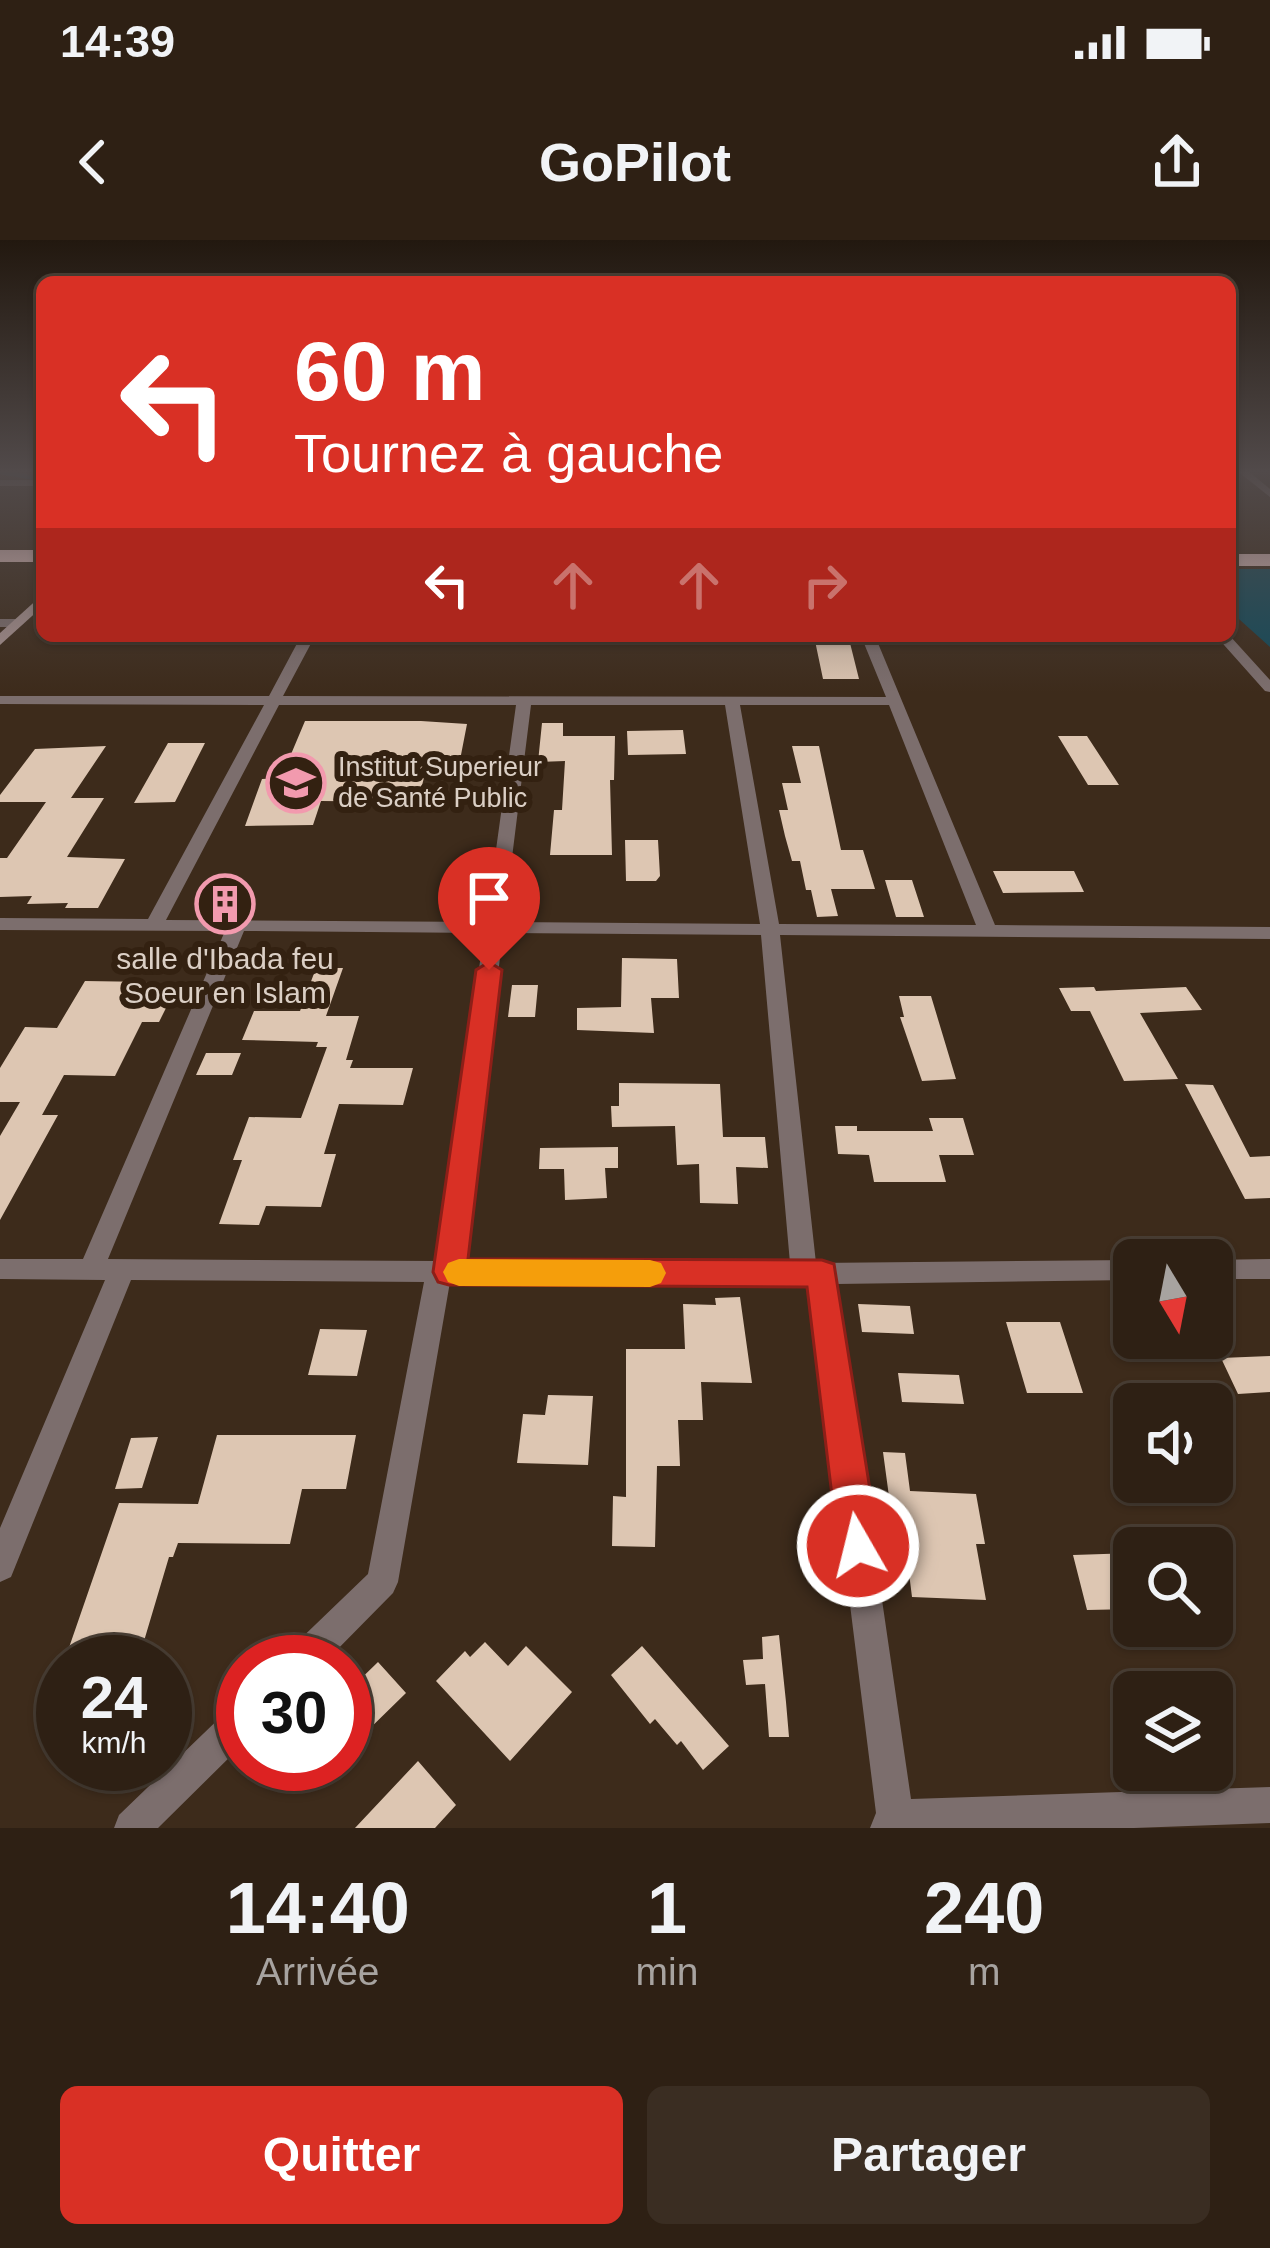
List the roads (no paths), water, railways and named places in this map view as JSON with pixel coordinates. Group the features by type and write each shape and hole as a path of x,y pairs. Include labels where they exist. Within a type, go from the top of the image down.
{"highway":[{"path":"0,556 36,556"},
{"path":"1236,560 1270,560"}],"main road":[{"path":"0,641 36,604"}],"street":[{"path":"0,623 18,622"},
{"path":"154,925 305,642"},
{"path":"870,642 988,931"},
{"path":"1228,642 1270,688"},
{"path":"0,700 893,701"},
{"path":"328,1635 382,1582 444,1272 524,701"},
{"path":"732,701 770,929 813,1274 892,1823 1270,1805"},
{"path":"0,944 7,924 1270,933"},
{"path":"91,1270 237,926"},
{"path":"0,1269 813,1274 1113,1270"},
{"path":"1233,1269 1270,1269"},
{"path":"0,1567 122,1270"},
{"path":"132,1828 216,1746"}],"water":[{"path":"1236,569 1270,569 1270,647 1236,616"}],"place":[{"name":"Institut Superieur de Santé Public","path":"296,783"},
{"name":"salle d'Ibada feu Soeur en Islam","path":"225,904"}]}
